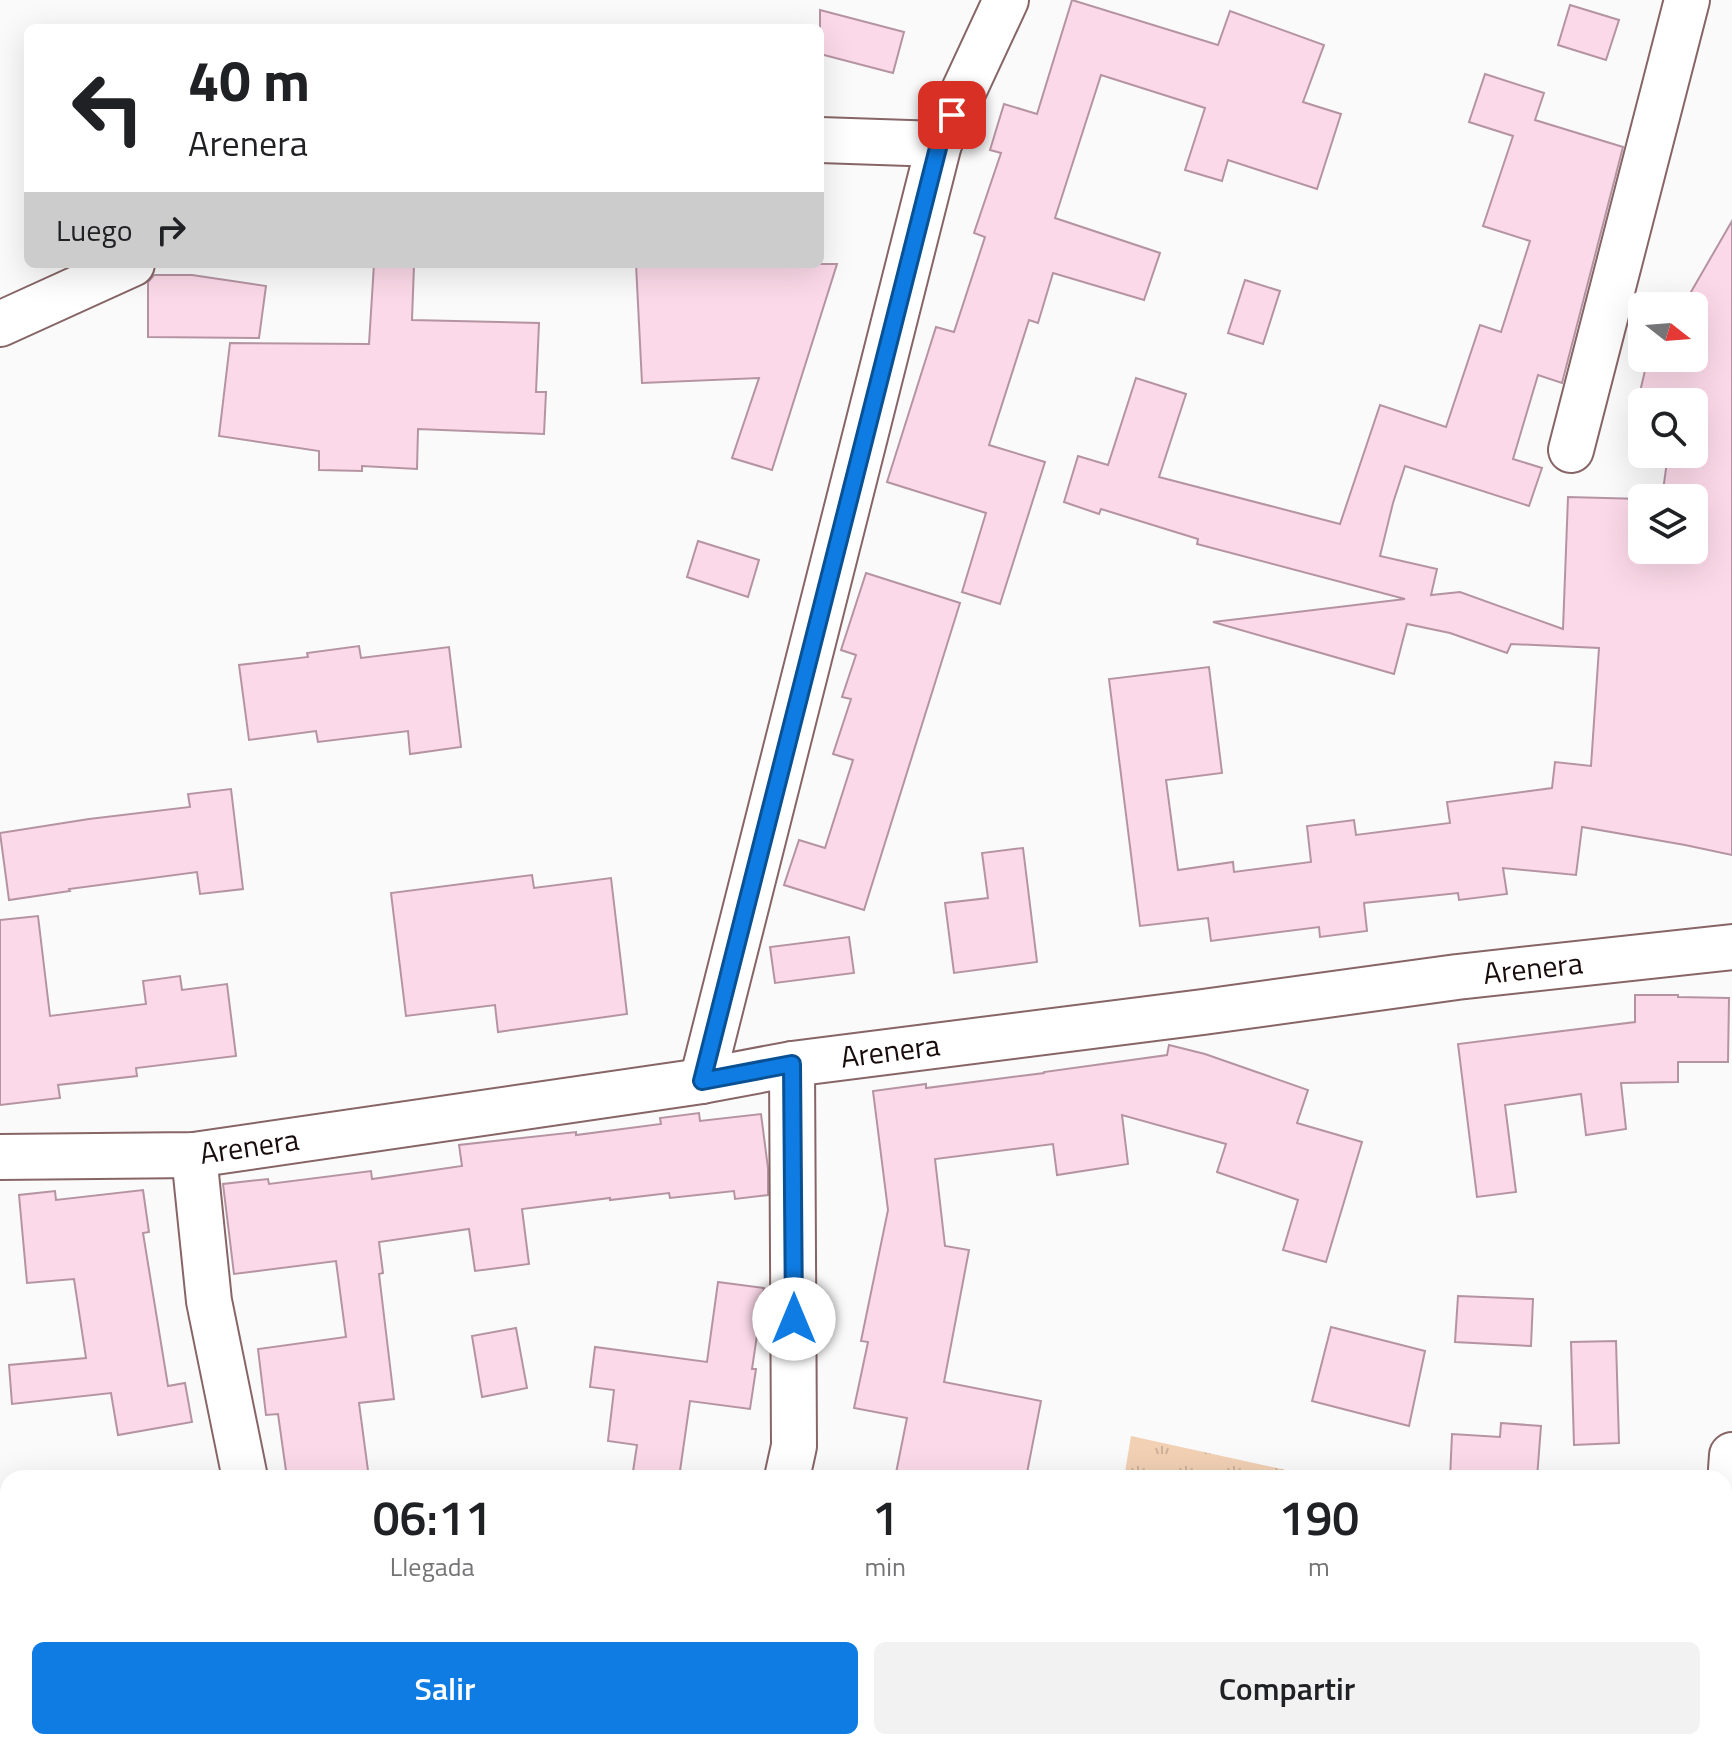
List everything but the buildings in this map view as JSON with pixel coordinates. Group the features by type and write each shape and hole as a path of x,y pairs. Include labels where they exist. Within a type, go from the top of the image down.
{"street":[{"path":"702,1081 939,144 1006,0"},
{"path":"1571,450 1687,0"},
{"path":"824,140 939,144"},
{"path":"0,324 123,268"},
{"name":"Arenera","path":"0,1157 194,1155 702,1081 792,1064 1457,977 1732,947"},
{"path":"789,1470 794,1446 792,1064"},
{"path":"194,1155 209,1301 243,1470"}],"green space":[{"path":"1131,1436 1286,1470 1125,1470"}],"route":[{"path":"794,1319 792,1064 702,1081 939,144 952,115"}]}
